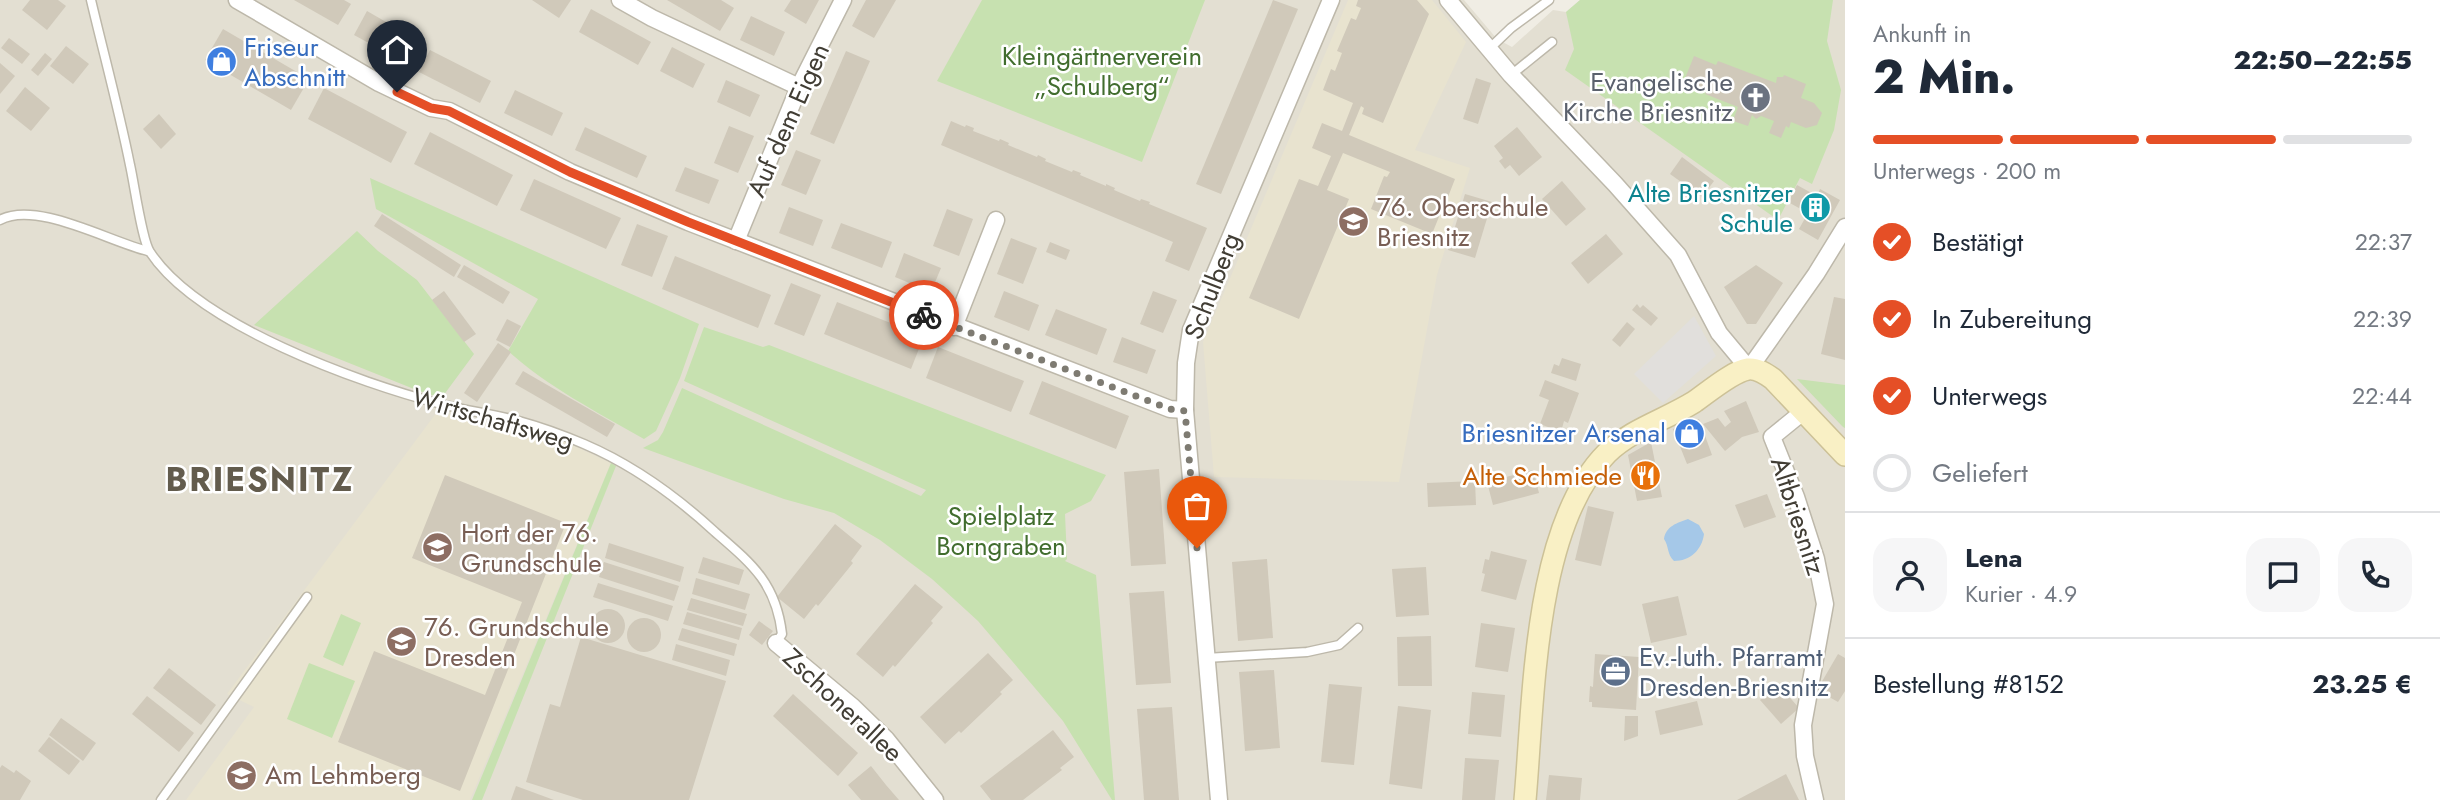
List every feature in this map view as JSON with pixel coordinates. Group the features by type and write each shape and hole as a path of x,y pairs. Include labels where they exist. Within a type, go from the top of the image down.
{"street":[{"path":"237,0 380,83 431,108 449,111 570,172 954,327 1170,409 1185,411"},
{"path":"620,0 652,18 799,87"},
{"name":"Auf dem Eigen","path":"736,241 799,87 843,0"},
{"name":"Schulberg","path":"1219,800 1185,411 1186,363 1191,330 1331,0"},
{"path":"1448,0 1511,75 1615,184 1678,255 1719,333 1748,369 1758,370 1773,379 1845,455"},
{"path":"954,327 996,220"},
{"path":"1525,800 1541,617 1558,547 1569,512 1581,487 1606,454 1621,442 1748,369 1816,274 1845,227"},
{"name":"Altbriesnitz","path":"1804,411 1772,437 1796,497 1816,559 1825,604 1803,724 1805,756 1815,800"},
{"name":"Zschonerallee","path":"776,643 853,706 886,739 935,800"}],"lane":[{"name":"Wirtschaftsweg","path":"91,0 127,149 148,251 176,283 213,310 254,334 341,372 395,392 520,421 584,444 642,473 708,525 759,572 769,586 779,612 782,634 776,643"},
{"path":"1489,49 1511,28 1549,0"},
{"path":"1511,75 1552,42"},
{"path":"0,220 24,214 48,218 148,251"},
{"path":"161,800 307,597"},
{"path":"1206,658 1307,652 1339,645 1358,628"}],"shaded area":[{"path":"0,0 1464,0 1497,39 1512,47 1553,10 1566,12 1580,0 1845,0 1845,800 0,800"},
{"name":"76. Oberschule Briesnitz","path":"1348,0 1432,0 1466,42 1415,150 1470,168 1437,275 1399,482 1214,477 1203,342"},
{"path":"1694,316 1716,356 1663,403 1634,374"},
{"name":"76. Grundschule Dresden","path":"437,412 561,440 611,463 470,800 186,800 254,707 227,694"}],"green space":[{"name":"Kleingärtnerverein „Schulberg“","path":"982,0 1205,0 1142,162 937,81"},
{"path":"1580,0 1833,0 1827,41 1841,90 1834,130 1812,184 1800,178 1778,220 1565,70 1574,49 1566,12"},
{"path":"370,178 699,324 680,378 656,431 644,439 556,388 508,351 538,299 376,209"},
{"path":"357,231 378,251 417,280 474,354 443,396 419,391 254,325"},
{"name":"Spielplatz Borngraben","path":"704,327 763,347 769,345 1106,475 1091,501 1065,514 1065,561 1096,575 1115,800 1112,800 1063,721 978,621 932,579 880,540 834,513 784,499 643,448 658,440 682,388 921,496 926,490 684,381"},
{"path":"1797,379 1845,385 1845,428 1843,427"},
{"path":"611,463 616,466 482,800 472,800"},
{"path":"341,614 361,623 343,666 323,657"},
{"path":"309,663 355,681 332,738 287,719"}],"water":[{"path":"1688,519 1699,525 1704,534 1703,540 1698,550 1690,557 1674,561 1664,539 1665,535 1673,526"}],"building":[{"path":"30,0 58,0 66,6 47,30 22,10"},
{"path":"294,0 344,0 351,4 338,25"},
{"path":"532,0 571,0 559,18"},
{"path":"667,0 721,0 734,8 720,31"},
{"path":"791,0 819,0 806,24 784,11"},
{"path":"866,0 896,0 874,38 852,26"},
{"path":"1273,0 1298,9 1221,194 1196,184"},
{"path":"1358,0 1417,0 1429,14 1383,123 1362,114 1364,108 1361,106 1349,135 1455,179 1448,197 1445,196 1432,234 1371,209 1384,176 1387,177 1390,172 1343,153 1327,190 1349,199 1299,319 1249,298 1299,179 1318,186 1331,156 1312,148 1322,123 1342,131 1353,103 1323,90 1331,69 1335,71 1342,53 1337,51 1351,18 1356,20 1361,8 1356,6"},
{"path":"591,9 651,42 638,65 579,32"},
{"path":"367,11 400,30 387,53 354,35"},
{"path":"751,16 785,32 774,56 740,40"},
{"path":"223,29 309,79 291,110 205,60"},
{"path":"9,38 30,54 22,64 1,48"},
{"path":"66,46 89,64 73,84 50,66"},
{"path":"672,47 705,64 693,88 660,71"},
{"path":"430,50 491,81 480,103 419,72"},
{"path":"846,51 870,61 834,144 810,134"},
{"path":"45,53 52,59 38,76 31,70"},
{"name":"Evangelische Kirche Briesnitz","path":"1694,56 1716,65 1718,61 1776,83 1777,77 1784,75 1806,84 1801,98 1814,103 1822,113 1817,125 1806,128 1791,122 1789,128 1786,126 1781,138 1769,133 1774,121 1761,116 1756,119 1752,115 1748,126 1733,121 1738,107 1705,94 1707,90 1684,81"},
{"path":"0,63 15,76 0,94"},
{"path":"1476,78 1491,83 1478,124 1463,119"},
{"path":"726,80 760,95 750,117 717,102"},
{"path":"25,87 50,108 31,131 6,111"},
{"path":"324,88 407,132 391,163 308,119"},
{"path":"515,90 563,113 552,136 504,113"},
{"path":"159,114 176,134 161,149 143,129"},
{"path":"951,121 974,128 973,131 999,141 1000,139 1009,143 1008,145 1037,157 1038,155 1046,159 1045,161 1081,173 1080,175 1115,188 1114,190 1140,201 1150,202 1149,204 1207,228 1189,271 1165,261 1173,242 941,145"},
{"path":"729,126 754,136 738,173 714,163"},
{"path":"585,127 647,156 637,178 575,150"},
{"path":"1517,127 1542,157 1519,176 1510,165 1505,169 1499,161 1503,158 1494,146"},
{"path":"430,132 513,175 497,206 414,164"},
{"path":"796,150 821,160 806,195 781,185"},
{"path":"1682,157 1714,181 1702,197 1670,174"},
{"path":"685,167 719,180 709,204 675,191"},
{"path":"534,179 621,218 606,249 520,210"},
{"path":"1562,181 1586,209 1566,226 1542,199"},
{"name":"Alte Briesnitzer Schule","path":"1797,185 1817,196 1820,189 1840,200 1818,240 1799,229 1808,213 1788,202"},
{"path":"1465,194 1492,202 1475,258 1448,250"},
{"path":"789,207 823,220 813,246 779,233"},
{"path":"947,209 973,219 959,256 933,246"},
{"path":"382,214 461,265 454,277 374,226"},
{"path":"841,223 892,242 882,268 831,248"},
{"path":"637,224 668,236 652,277 621,265"},
{"path":"1606,234 1623,254 1588,284 1571,263"},
{"path":"1011,238 1037,248 1023,284 997,274"},
{"path":"1050,242 1070,250 1066,260 1046,252"},
{"path":"904,253 941,268 931,292 895,277"},
{"path":"675,256 771,295 758,328 662,289"},
{"path":"464,265 510,292 503,304 457,277"},
{"path":"1756,265 1783,283 1756,324 1747,324 1724,287"},
{"path":"791,283 821,295 804,336 774,324"},
{"path":"444,291 476,334 464,342 432,300"},
{"path":"1004,291 1039,305 1029,331 994,317"},
{"path":"1153,291 1177,300 1163,333 1140,324"},
{"path":"1834,297 1845,299 1845,360 1821,354"},
{"path":"837,302 924,336 911,369 824,334"},
{"path":"1637,304 1640,308 1643,305 1658,318 1651,326 1632,310"},
{"path":"1056,309 1107,329 1097,355 1045,335"},
{"path":"507,319 521,326 510,347 496,340"},
{"path":"1627,322 1635,329 1620,347 1612,340"},
{"path":"1122,337 1156,350 1147,374 1113,362"},
{"path":"498,343 511,352 477,402 464,393"},
{"path":"938,347 1024,381 1011,412 926,378"},
{"path":"1562,358 1581,364 1576,381 1551,373 1554,364 1559,366"},
{"path":"523,371 615,424 607,437 515,384"},
{"path":"1545,380 1579,393 1568,423 1564,421 1561,432 1540,424 1549,400 1539,396"},
{"path":"1042,381 1129,416 1116,449 1029,414"},
{"path":"1746,401 1759,432 1742,437 1725,451 1703,424 1718,418 1725,427 1731,422 1724,411"},
{"path":"1699,419 1712,455 1687,464 1673,429"},
{"name":"Alte Schmiede","path":"1651,442 1662,497 1637,501 1628,455"},
{"path":"1159,469 1166,564 1131,566 1124,472"},
{"path":"1533,470 1539,493 1493,505 1487,482"},
{"path":"445,475 566,523 460,791 338,742 374,651 485,695 522,602 412,558"},
{"path":"1475,481 1476,505 1428,507 1427,483"},
{"path":"1767,494 1776,517 1744,528 1735,505"},
{"path":"1588,506 1614,512 1601,566 1575,560"},
{"path":"835,524 862,546 851,561 853,563 804,619 777,597"},
{"path":"609,543 684,567 680,582 605,558"},
{"path":"1491,551 1527,560 1516,600 1481,591 1485,559 1489,560"},
{"path":"703,557 744,570 739,585 698,573"},
{"path":"1267,559 1273,638 1238,641 1232,562"},
{"path":"604,562 679,586 674,601 599,577"},
{"path":"1426,567 1429,615 1396,617 1392,569"},
{"path":"696,578 750,594 745,610 692,594"},
{"path":"598,583 673,606 668,621 593,597"},
{"path":"915,584 943,607 931,621 933,623 883,677 856,654"},
{"path":"1164,591 1171,683 1136,685 1129,593"},
{"path":"1678,596 1687,635 1651,643 1642,604"},
{"path":"691,598 747,614 743,626 687,610"},
{"path":"608,609 620,614 625,626 620,638 608,643 596,638 591,626 596,614"},
{"path":"687,612 742,628 739,640 683,624"},
{"path":"644,618 656,623 661,635 656,647 644,652 632,647 627,635 632,623"},
{"path":"759,621 773,631 762,645 749,635"},
{"path":"1481,623 1515,628 1508,672 1475,667"},
{"path":"682,628 737,644 734,656 678,640"},
{"path":"1431,636 1432,686 1398,686 1397,637"},
{"path":"581,637 726,681 689,800 583,800 526,782 550,704 560,707"},
{"path":"676,644 730,660 726,676 672,660"},
{"path":"988,653 1013,680 961,733 959,731 945,744 920,717"},
{"name":"Ev.-luth. Pfarramt Dresden-Briesnitz","path":"1595,654 1639,657 1636,710 1592,707 1592,702 1589,702 1590,686 1593,687"},
{"path":"1838,654 1845,658 1845,691 1838,702 1817,690"},
{"path":"169,668 216,705 201,725 153,688"},
{"path":"1274,670 1280,748 1245,751 1239,672"},
{"path":"1329,684 1362,687 1354,765 1321,762"},
{"path":"1778,684 1799,708 1781,724 1760,700"},
{"path":"1472,692 1505,695 1501,737 1468,734"},
{"path":"793,694 858,753 838,776 773,716"},
{"path":"147,696 194,733 179,752 132,714"},
{"path":"1697,701 1703,725 1660,735 1655,711"},
{"path":"1398,706 1431,710 1422,789 1389,784"},
{"path":"1172,707 1179,800 1144,800 1137,709"},
{"path":"1625,716 1638,716 1638,736 1624,741"},
{"path":"61,718 96,743 83,761 49,735"},
{"path":"1053,730 1074,757 1060,768 1062,770 1023,800 991,800 980,786"},
{"path":"49,737 80,761 69,775 38,751"},
{"path":"1465,758 1499,760 1495,800 1462,800"},
{"path":"2,765 14,773 16,770 31,781 20,800 0,800"},
{"path":"871,766 899,800 861,800 848,785"},
{"path":"1786,774 1799,800 1737,800"},
{"path":"1549,775 1582,778 1580,800 1546,800"},
{"path":"516,786 554,800 511,800"}],"way so far":[{"path":"924,315 1170,409 1185,411 1197,548"}],"place":[{"name":"Friseur Abschnitt","path":"221,62"},
{"name":"Evangelische Kirche Briesnitz","path":"1756,97"},
{"name":"Alte Briesnitzer Schule","path":"1816,208"},
{"name":"76. Oberschule Briesnitz","path":"1354,222"},
{"name":"Briesnitzer Arsenal","path":"1689,433"},
{"name":"Alte Schmiede","path":"1645,476"},
{"name":"Hort der 76. Grundschule","path":"438,548"},
{"name":"76. Grundschule Dresden","path":"401,642"},
{"name":"Ev.-luth. Pfarramt Dresden-Briesnitz","path":"1616,672"},
{"name":"Am Lehmberg","path":"242,775"}],"district":[{"name":"BRIESNITZ","path":"260,479"}],"route":[{"path":"397,92 431,108 449,111 570,172 688,222 924,315"}]}
